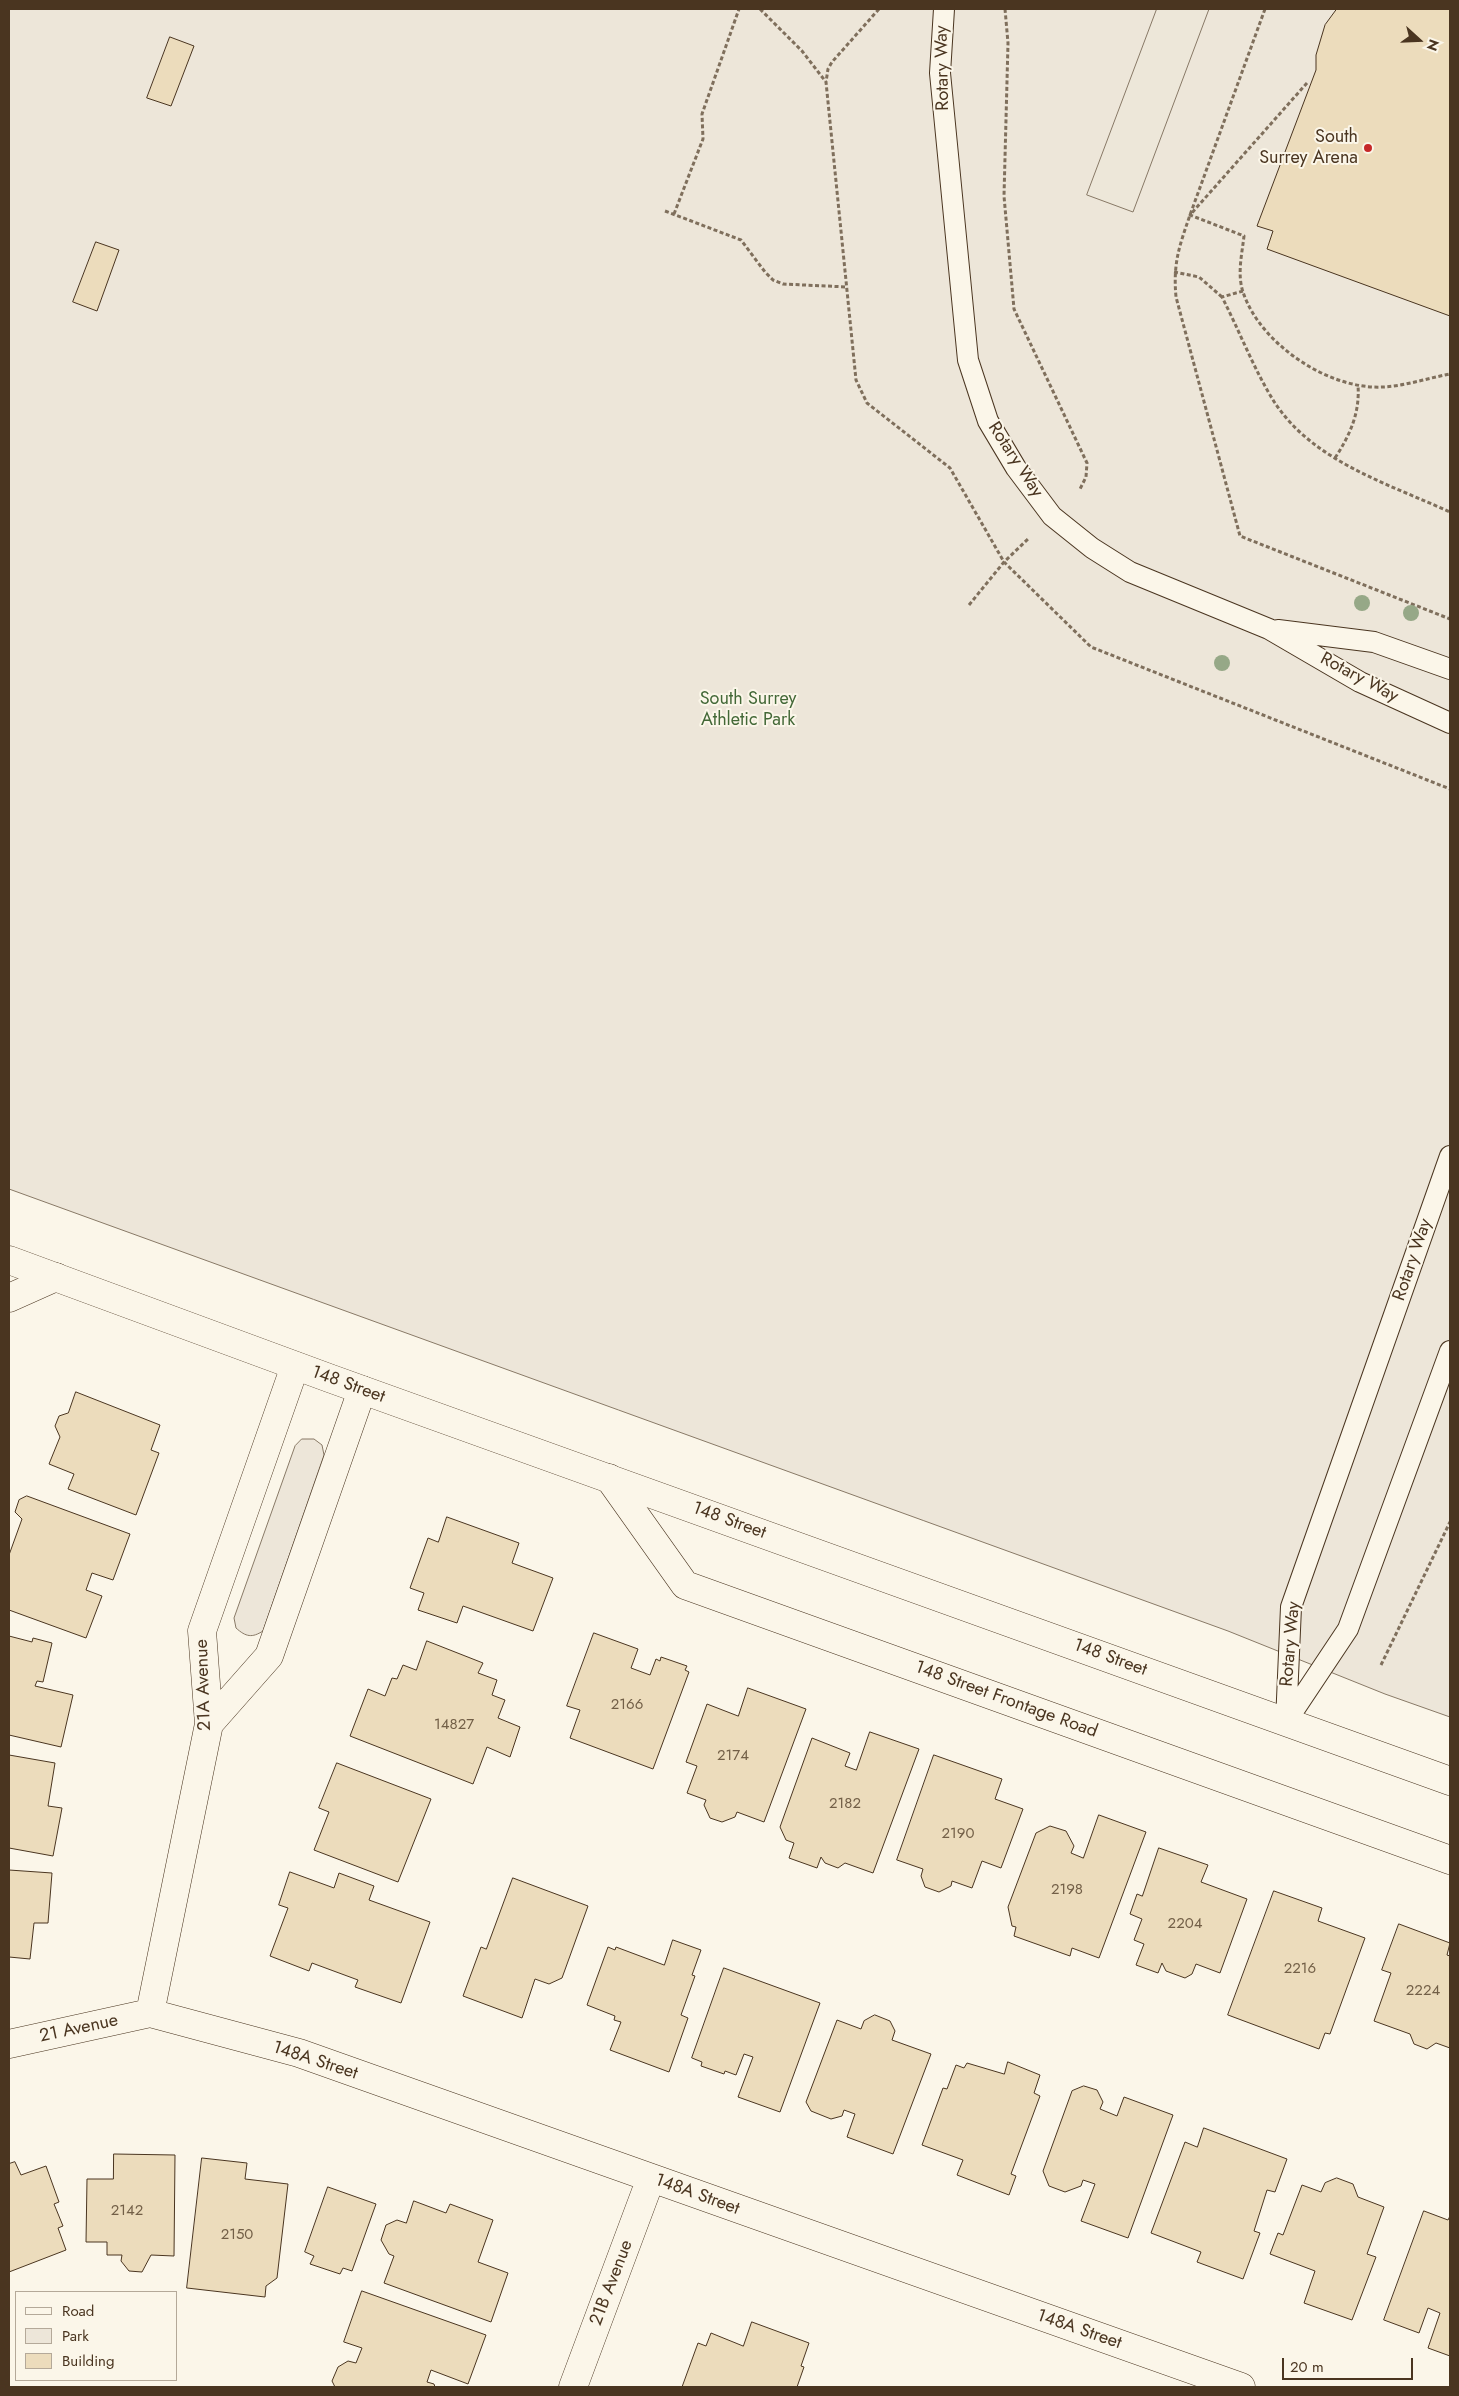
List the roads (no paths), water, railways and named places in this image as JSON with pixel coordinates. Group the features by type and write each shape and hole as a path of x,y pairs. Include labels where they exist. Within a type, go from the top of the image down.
{"street":[{"name":"148 Street","path":"9,1260 295,1366 1450,1781"},
{"path":"9,1298 56,1277"},
{"name":"21A Avenue","path":"150,2013 209,1724 202,1630 295,1366"},
{"path":"209,1724 269,1656 362,1390"},
{"name":"148 Street Frontage Road","path":"609,1478 685,1585 1450,1860"},
{"name":"21 Avenue","path":"9,2044 150,2013"},
{"name":"148A Street","path":"150,2013 300,2053 1241,2387"},
{"name":"21B Avenue","path":"573,2387 651,2178"}],"lane":[{"name":"Rotary Way","path":"944,9 940,73 968,360 988,421 1016,468 1052,516 1092,548 1130,572 1269,629 1360,682 1450,723"},
{"name":"Rotary Way","path":"1269,629 1374,642 1450,669"},
{"name":"Rotary Way","path":"1286,1722 1291,1607 1450,1156"},
{"name":"Rotary Way","path":"1286,1722 1348,1629 1450,1351"}],"place":[{"name":"South Surrey Arena","path":"1368,148"}],"park label":[{"name":"South Surrey Athletic Park","path":"748,710"}]}
